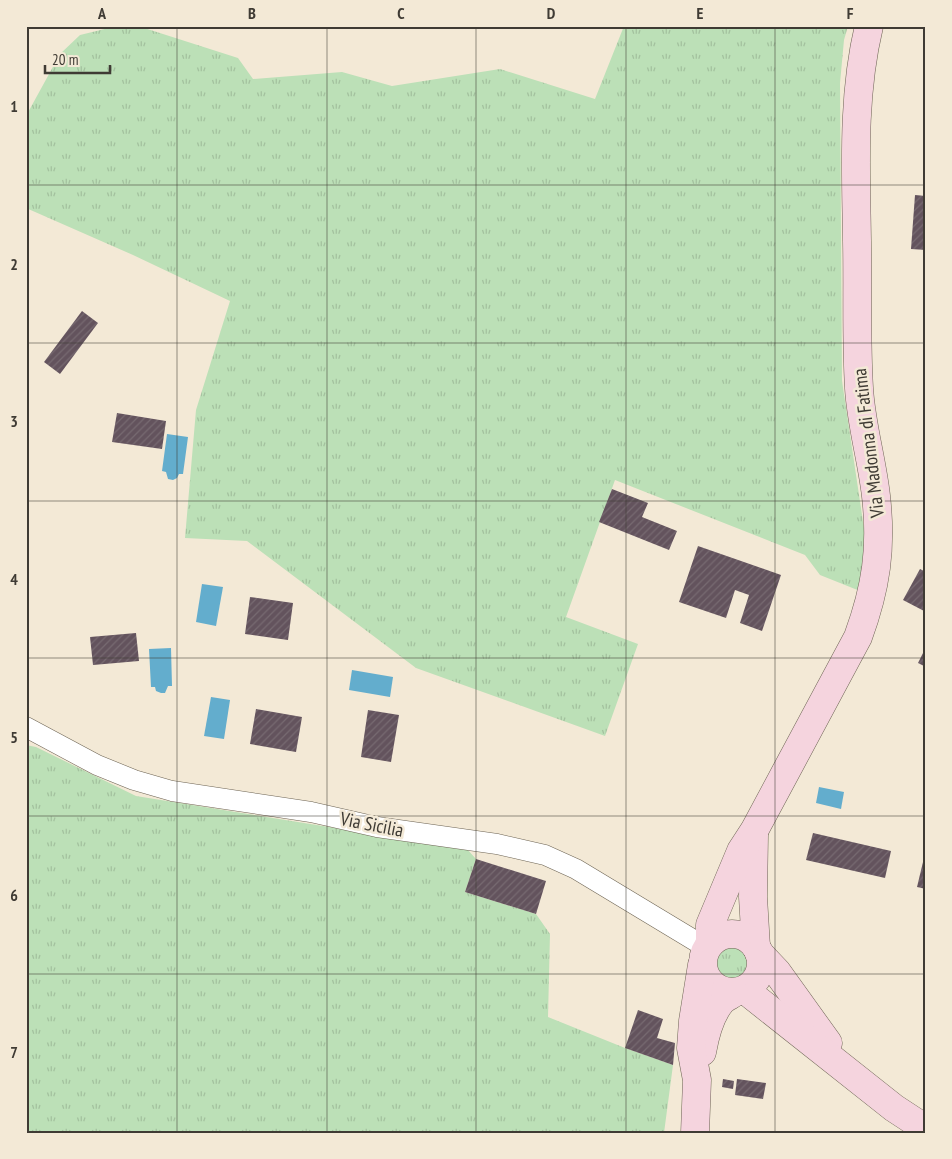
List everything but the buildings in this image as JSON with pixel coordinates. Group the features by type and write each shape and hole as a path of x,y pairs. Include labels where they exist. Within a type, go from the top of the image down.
{"main road":[{"name":"Via Madonna di Fatima","path":"697,1080 691,1048 693,1021 710,926 741,851 754,831 858,637 867,614 876,574 879,544 876,495 859,389 856,116 859,81 869,26"},
{"path":"695,1133 697,1080 705,1037 712,1016 721,1002 753,983 759,974 761,963 753,896 754,831"},
{"path":"848,1071 777,972 743,936 725,934 706,952 705,976 712,985 722,991 739,991 848,1071 894,1108 926,1128"}],"street":[{"name":"Via Sicilia","path":"26,727 96,765 134,780 172,791 311,812 377,827 497,844 545,855 576,869 706,952"}],"green space":[{"path":"117,26 138,26 238,58 253,79 342,72 392,86 500,69 595,99 624,26 848,26 844,40 840,83 842,381 865,535 865,572 860,591 820,575 805,555 615,480 566,617 638,644 605,736 416,668 247,541 185,538 196,410 230,301 133,255 26,208 26,116 60,54 80,35"},
{"path":"26,745 36,747 136,796 467,849 476,859 465,892 536,914 550,934 548,1017 673,1065 664,1133 26,1133"},
{"path":"730,946 744,951 749,965 744,979 730,984 716,979 711,965 716,951"}],"water":[{"path":"167,434 188,437 183,474 179,474 173,480 168,479 166,472 162,471"},
{"path":"202,584 223,587 216,626 196,622"},
{"path":"171,648 172,686 168,686 165,693 161,693 156,691 155,687 151,687 149,649"},
{"path":"352,670 393,677 390,697 349,690"},
{"path":"211,697 230,700 224,739 204,736"},
{"path":"819,787 844,792 841,809 816,803"}]}
